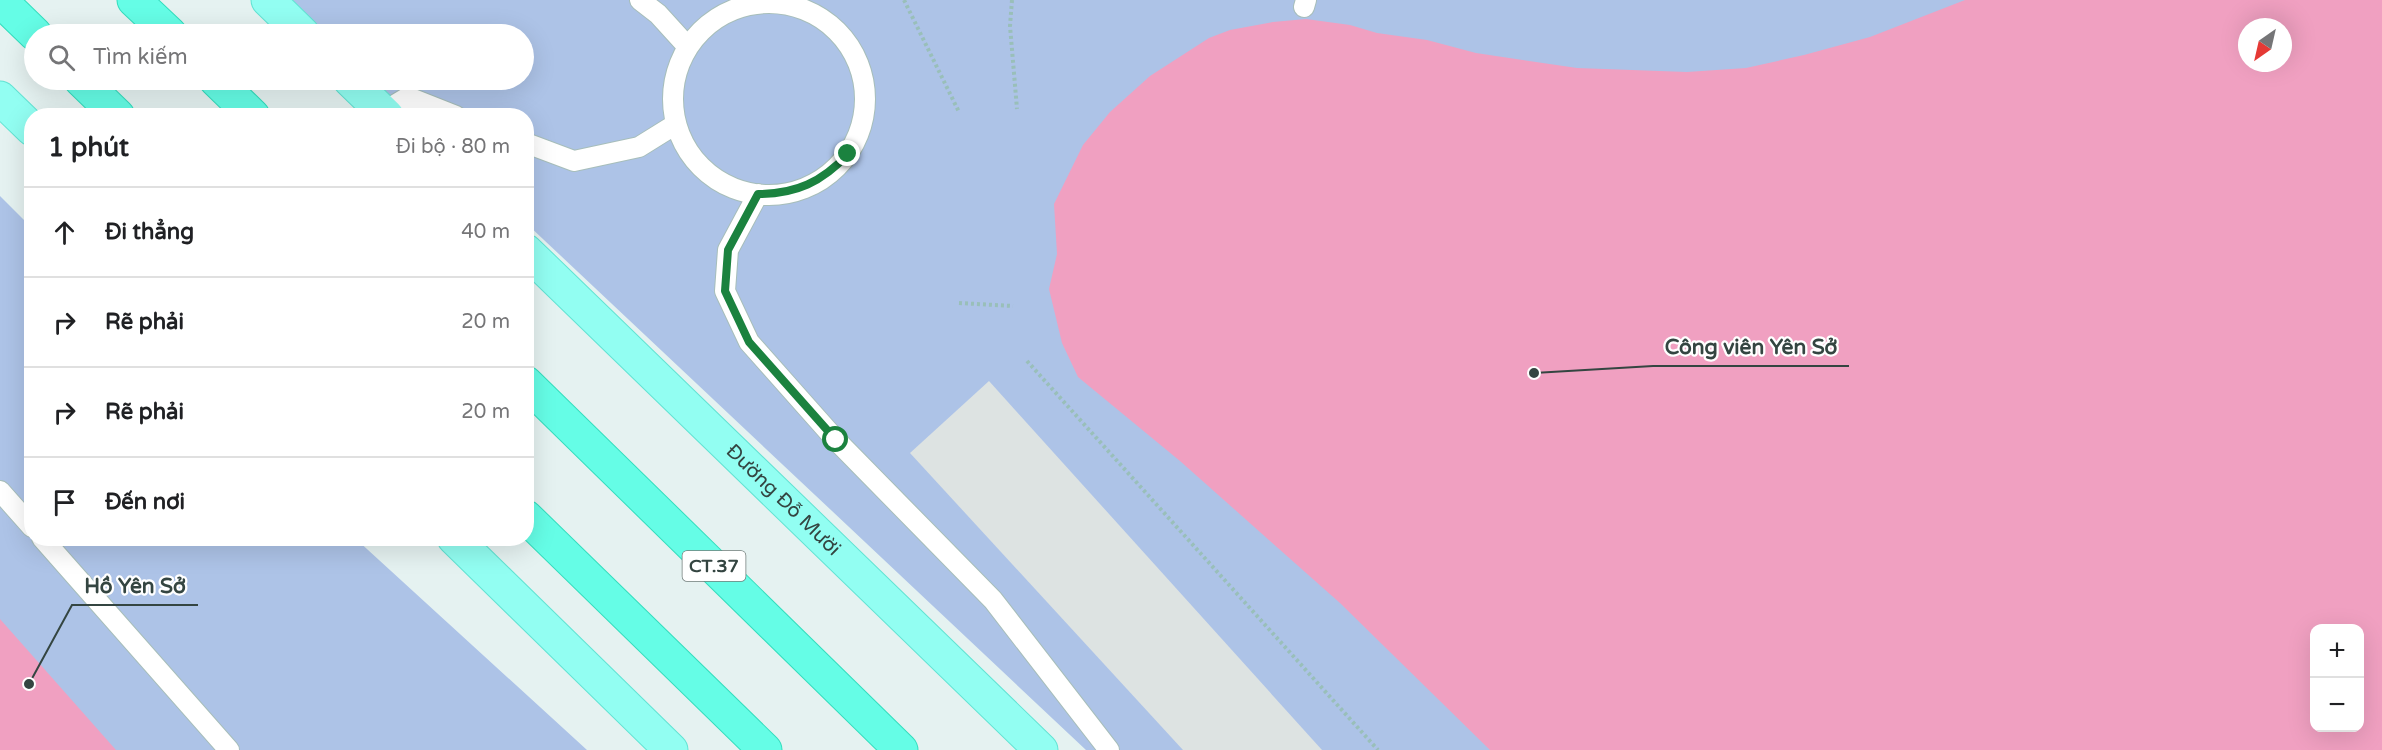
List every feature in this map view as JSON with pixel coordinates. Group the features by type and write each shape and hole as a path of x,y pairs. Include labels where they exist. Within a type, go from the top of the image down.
{"highway":[{"path":"0,0 25,24"},
{"path":"134,0 159,24"},
{"path":"91,90 110,108"},
{"path":"226,90 245,108"},
{"name":"CT.37","path":"534,391 901,750"},
{"path":"534,525 765,750"}],"main road":[{"path":"268,0 293,24"},
{"path":"360,90 379,108"},
{"path":"0,98 24,121"},
{"name":"Đường Đỗ Mười","path":"534,259 1041,750"},
{"path":"462,546 671,750"}],"lane":[{"path":"640,0 658,14 688,47"},
{"path":"774,3 794,6 830,25 856,57 865,96 858,136 848,154 826,176 799,190 779,194 758,194 722,183 707,171 688,150 676,124 673,84 678,65 688,47 700,31 716,18 734,9 754,4 774,3"},
{"path":"393,108 408,97 436,108"},
{"path":"534,146 574,161 639,147 676,124"},
{"path":"758,194 728,250 725,291 749,342 836,440 993,600 1109,750"},
{"path":"0,491 24,518"},
{"path":"49,546 229,750"}],"path":[{"path":"904,0 959,112"},
{"path":"1012,0 1010,26 1017,109"},
{"path":"959,303 1013,306"},
{"path":"1027,361 1378,750"}],"shaded area":[{"path":"291,0 2382,0 2382,750 1086,750 534,231 534,108 404,108 385,90 534,90 534,24 316,24"},
{"path":"1965,0 2382,0 2382,750 1490,750 1340,603 1180,461 1078,377 1062,343 1049,289 1057,254 1054,204 1083,145 1110,112 1150,76 1209,38 1230,30 1306,19 1427,40 1476,53 1577,68 1687,72 1746,68 1870,37"},
{"path":"0,196 24,220 24,546 364,546 587,750 0,750"},
{"path":"989,381 1322,750 1183,750 910,453"},
{"path":"0,619 116,750 0,750"}],"place":[{"name":"Công viên Yên Sở","path":"1534,373"},
{"name":"Hồ Yên Sở","path":"29,684"}],"route":[{"path":"836,440 749,342 725,291 728,250 758,194 779,194 799,190 818,182 834,170 848,154"}]}
